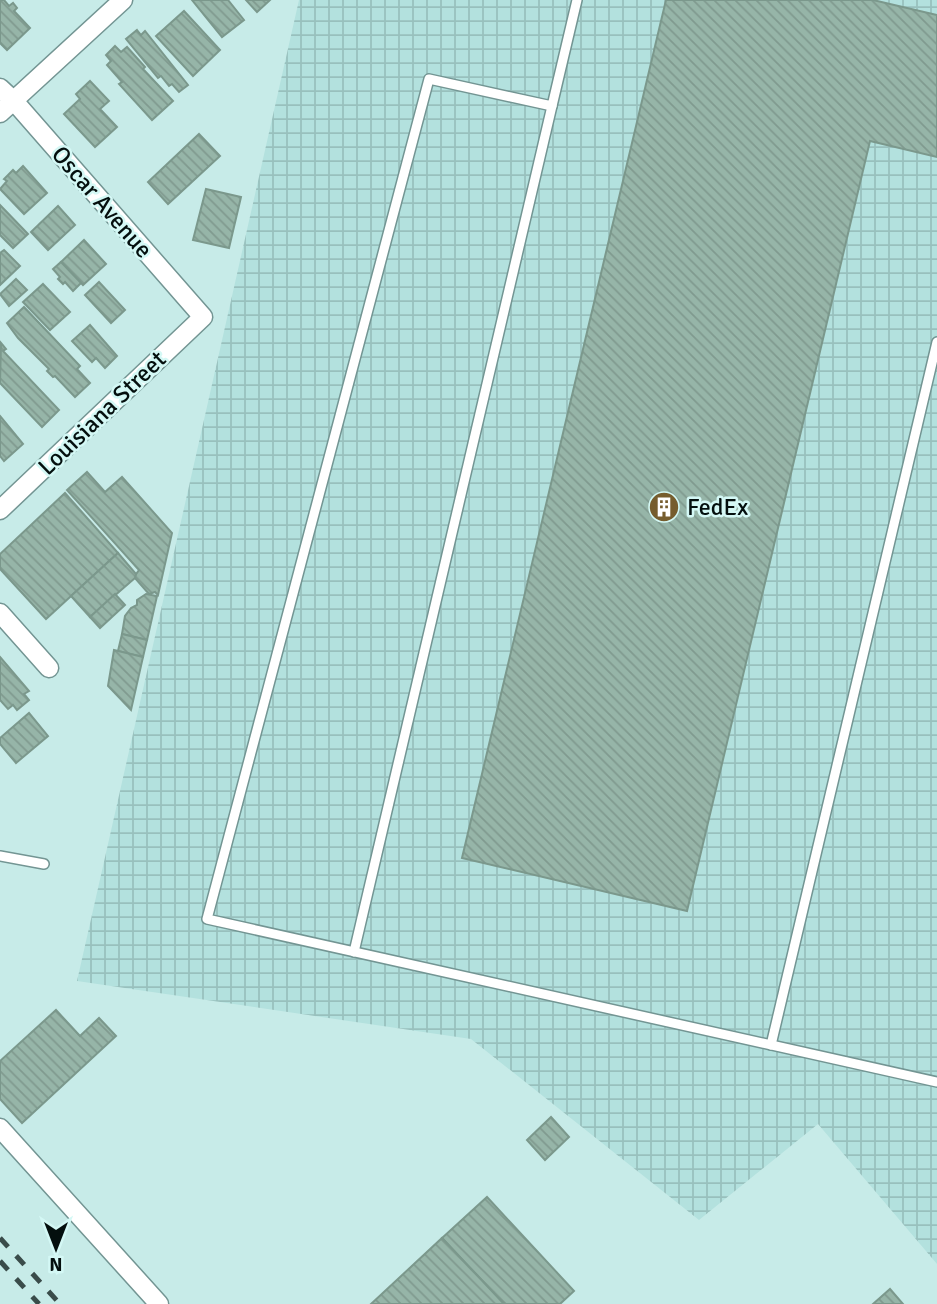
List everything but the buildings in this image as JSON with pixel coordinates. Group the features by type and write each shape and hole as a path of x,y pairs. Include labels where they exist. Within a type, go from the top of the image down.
{"street":[{"path":"0,113 123,0"},
{"name":"Oscar Avenue","path":"0,88 203,317"},
{"name":"Louisiana Street","path":"0,510 203,317"},
{"path":"0,613 49,668"},
{"path":"0,1128 159,1304"}],"lane":[{"path":"354,952 577,0"},
{"path":"552,106 429,79 207,919 937,1082"},
{"path":"771,1045 937,342"},
{"path":"0,856 44,864"}],"shaded area":[{"path":"299,0 937,0 937,1264 818,1124 699,1220 471,1039 77,981"}],"railway":[{"path":"0,1238 60,1304"},
{"path":"0,1261 39,1304"}],"place":[{"name":"FedEx","path":"664,507"}]}
